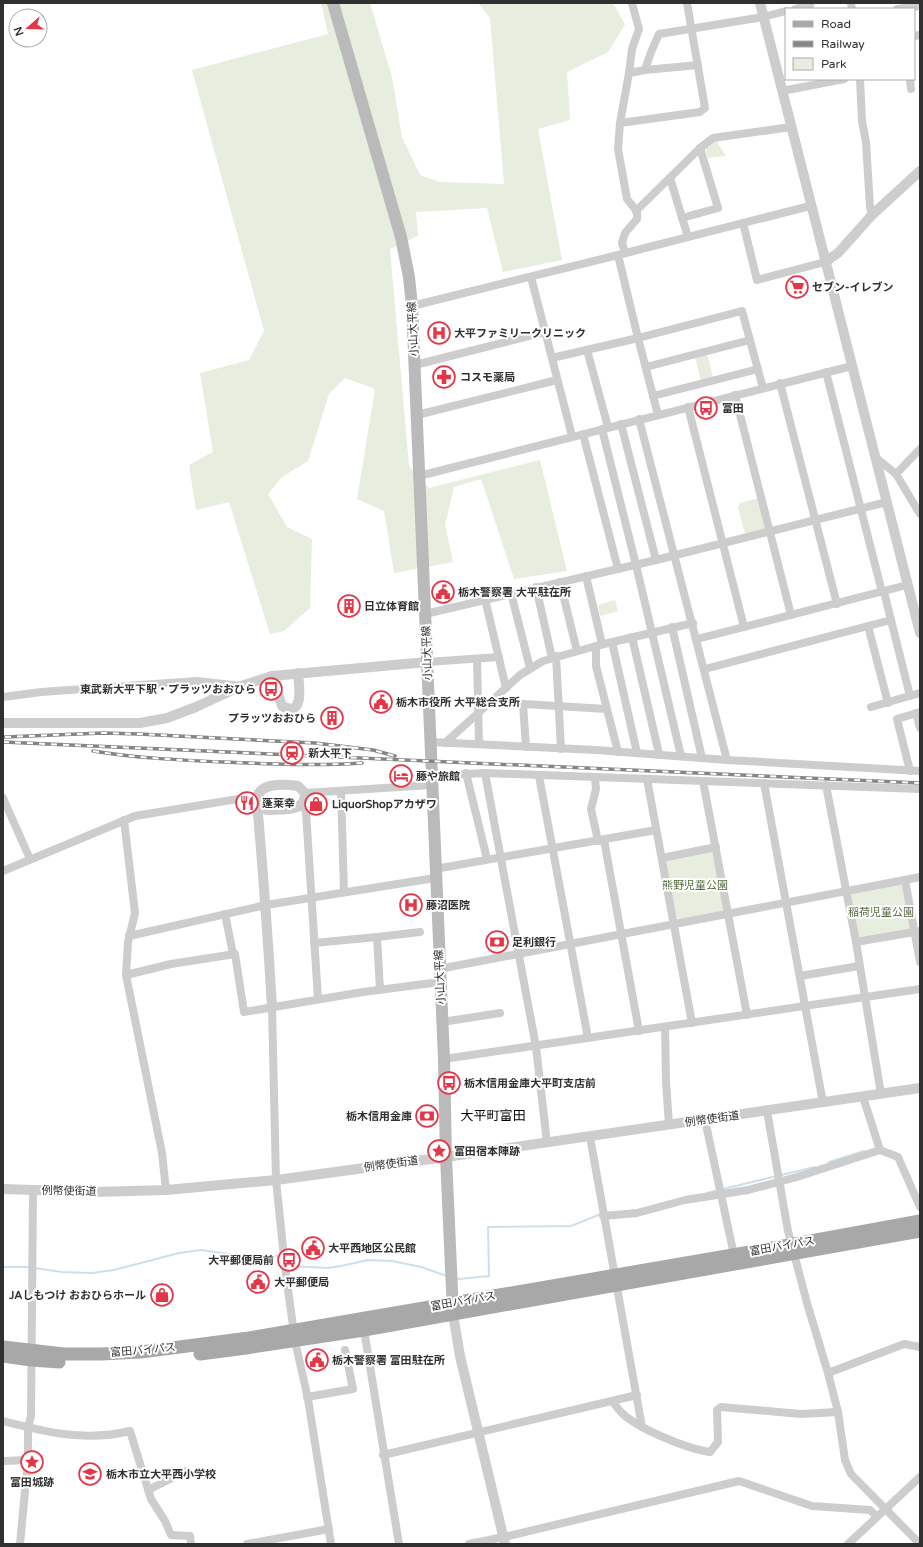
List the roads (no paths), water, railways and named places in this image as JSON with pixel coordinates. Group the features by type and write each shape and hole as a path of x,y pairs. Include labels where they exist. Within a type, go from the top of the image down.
{"main road":[{"name":"小山大平線","path":"333,3 401,237 409,277 412,306 453,1308"},
{"name":"富田バイパス","path":"3,1347 31,1355 82,1362 136,1360 246,1348 295,1336 793,1249 920,1222"},
{"name":"富田バイパス","path":"616,1280 734,1255 793,1249 920,1232"},
{"name":"富田バイパス","path":"295,1336 364,1330 453,1308"},
{"name":"富田バイパス","path":"3,1356 31,1355"}],"street":[{"path":"632,3 639,29 632,50 620,123 618,149 627,199 636,211 636,219 624,233 622,254 638,338 658,415"},
{"path":"620,123 700,112 704,110 705,108 687,3"},
{"path":"760,3 810,206 876,457 920,633"},
{"path":"799,8 810,5"},
{"path":"905,8 920,6"},
{"path":"645,70 659,34 763,17 785,11"},
{"path":"629,73 698,65"},
{"path":"782,91 839,80"},
{"path":"860,80 862,121 866,142 870,207 872,215"},
{"path":"910,80 911,89"},
{"path":"636,211 700,148 713,138 791,127"},
{"path":"682,218 718,208 700,148"},
{"path":"743,223 757,280 825,262 838,253 872,215 920,171"},
{"path":"920,171 920,177"},
{"path":"670,178 688,237"},
{"path":"412,306 810,206"},
{"path":"531,277 572,436"},
{"path":"552,358 638,338 742,311 763,388"},
{"path":"415,365 545,332"},
{"path":"646,367 750,340"},
{"path":"587,350 681,756"},
{"path":"419,476 780,383 852,366"},
{"path":"653,396 758,369"},
{"path":"826,372 860,509 891,620 910,696"},
{"path":"417,415 558,380"},
{"path":"780,383 837,604"},
{"path":"735,395 791,615"},
{"path":"688,407 744,627"},
{"path":"640,419 727,760"},
{"path":"621,424 656,560"},
{"path":"583,434 618,569"},
{"path":"896,474 920,448"},
{"path":"876,457 896,474 920,514"},
{"path":"425,614 636,565 887,502"},
{"path":"586,576 599,645 596,666 618,752"},
{"path":"560,582 577,651"},
{"path":"697,640 907,585"},
{"path":"536,588 554,657 560,707 561,750"},
{"path":"511,593 530,668"},
{"path":"485,599 506,688"},
{"path":"705,669 891,620"},
{"path":"445,743 530,668 554,657 692,623"},
{"path":"868,626 888,702"},
{"path":"672,628 702,758"},
{"path":"632,637 659,754"},
{"path":"612,642 637,753"},
{"path":"3,723 140,723 167,718 182,713 241,686 272,676 499,657"},
{"path":"477,659 479,744"},
{"path":"272,676 279,701 282,706 294,708 298,704 300,697 298,674"},
{"path":"3,697 41,692 197,681 241,686"},
{"path":"871,708 920,693"},
{"path":"491,702 606,709"},
{"path":"523,704 526,747"},
{"path":"910,771 896,719 918,713 920,728"},
{"path":"430,742 659,754 727,760 920,771"},
{"path":"466,773 487,860"},
{"path":"305,793 341,791 431,780 466,773 703,780 920,789"},
{"path":"485,773 536,1047 547,1142"},
{"path":"539,776 588,1038"},
{"path":"595,778 596,789 591,809 601,841 622,934 639,1031"},
{"path":"647,779 692,1023"},
{"path":"703,780 747,1015"},
{"path":"764,783 823,1103"},
{"path":"826,785 845,891 856,942 881,1094"},
{"path":"258,818 267,810 297,808 303,804 305,793 298,786 266,787 259,792 257,799 258,818 266,905 272,1007 276,1180 285,1267 295,1336 308,1397 332,1544"},
{"path":"341,791 344,892"},
{"path":"3,798 30,859"},
{"path":"257,799 267,810"},
{"path":"3,871 135,816 257,799"},
{"path":"303,804 306,812 318,999"},
{"path":"124,820 134,913 129,936 126,975 162,1153 166,1190"},
{"path":"129,936 201,921 266,905 344,892 435,873 501,857 601,841 656,830"},
{"path":"662,858 716,848"},
{"path":"439,969 920,877"},
{"path":"905,880 917,931 920,962"},
{"path":"225,914 232,954 235,954 244,1012 318,999 440,982"},
{"path":"856,942 917,931"},
{"path":"314,943 420,932"},
{"path":"377,937 380,990"},
{"path":"126,975 171,964 232,954"},
{"path":"800,976 859,966"},
{"path":"444,1059 536,1047 920,989"},
{"path":"442,1022 500,1013"},
{"path":"665,1027 669,1125"},
{"name":"例幣使街道","path":"3,1189 95,1192 166,1190 276,1180 590,1137 920,1088"},
{"path":"863,1097 880,1150"},
{"path":"767,1111 788,1231 838,1412 845,1460 851,1474 920,1544"},
{"path":"705,1120 734,1255"},
{"path":"590,1137 642,1427"},
{"path":"603,1216 637,1213 685,1200 748,1190 797,1177 880,1150 898,1157 920,1207"},
{"path":"20,1544 28,1460 28,1428 31,1416 33,1191"},
{"path":"453,1308 460,1356 504,1541"},
{"path":"364,1330 399,1544"},
{"path":"828,1373 904,1344 920,1347"},
{"path":"308,1397 353,1389 345,1350"},
{"path":"384,1455 637,1395"},
{"path":"612,1401 620,1411 642,1427 700,1451 710,1452 718,1442 717,1410 721,1407 801,1414 838,1412"},
{"path":"3,1421 28,1428 67,1435 114,1435 130,1431 148,1490 171,1535 190,1536 190,1544"},
{"path":"3,1461 28,1460"},
{"path":"148,1490 186,1471"},
{"path":"848,1544 920,1477"},
{"path":"470,1544 504,1541 739,1481 812,1506 870,1510 877,1517"},
{"path":"247,1544 329,1529"}],"waterway":[{"path":"829,1162 864,1151"},
{"path":"781,1175 815,1167"},
{"path":"723,1189 777,1176"},
{"path":"707,1193 718,1190"},
{"path":"455,1278 459,1279 489,1276 488,1227 571,1226 601,1214"},
{"path":"34,1268 62,1272 92,1273 114,1270 179,1253 201,1250 237,1255 277,1256 281,1259"},
{"path":"287,1264 289,1266 328,1268 368,1260 392,1261 421,1267 447,1276"},
{"path":"3,1267 30,1267"}],"railway":[{"path":"5,737 103,733 139,734 315,743 373,750 395,756"},
{"path":"3,742 920,783"},
{"path":"93,751 141,757 223,762 310,765 362,763"}],"place":[{"name":"セブン-イレブン","path":"797,287"},
{"name":"大平ファミリークリニック","path":"439,333"},
{"name":"コスモ薬局","path":"444,377"},
{"name":"富田","path":"706,408"},
{"name":"栃木警察署 大平駐在所","path":"443,592"},
{"name":"日立体育館","path":"349,606"},
{"name":"東武新大平下駅・プラッツおおひら","path":"271,689"},
{"name":"栃木市役所 大平総合支所","path":"381,702"},
{"name":"プラッツおおひら","path":"332,718"},
{"name":"新大平下","path":"292,753"},
{"name":"藤や旅館","path":"401,776"},
{"name":"蓬莱幸","path":"247,803"},
{"name":"LiquorShopアカザワ","path":"316,804"},
{"name":"藤沼医院","path":"411,905"},
{"name":"足利銀行","path":"497,942"},
{"name":"栃木信用金庫大平町支店前","path":"449,1083"},
{"name":"栃木信用金庫","path":"427,1116"},
{"name":"富田宿本陣跡","path":"439,1151"},
{"name":"大平西地区公民館","path":"313,1248"},
{"name":"大平郵便局前","path":"289,1260"},
{"name":"大平郵便局","path":"258,1282"},
{"name":"JAしもつけ おおひらホール","path":"162,1295"},
{"name":"栃木警察署 富田駐在所","path":"317,1360"},
{"name":"富田城跡","path":"32,1462"},
{"name":"栃木市立大平西小学校","path":"90,1474"}],"district":[{"name":"大平町富田","path":"493,1116"}],"park label":[{"name":"熊野児童公園","path":"695,885"},
{"name":"稲荷児童公園","path":"881,912"}]}
